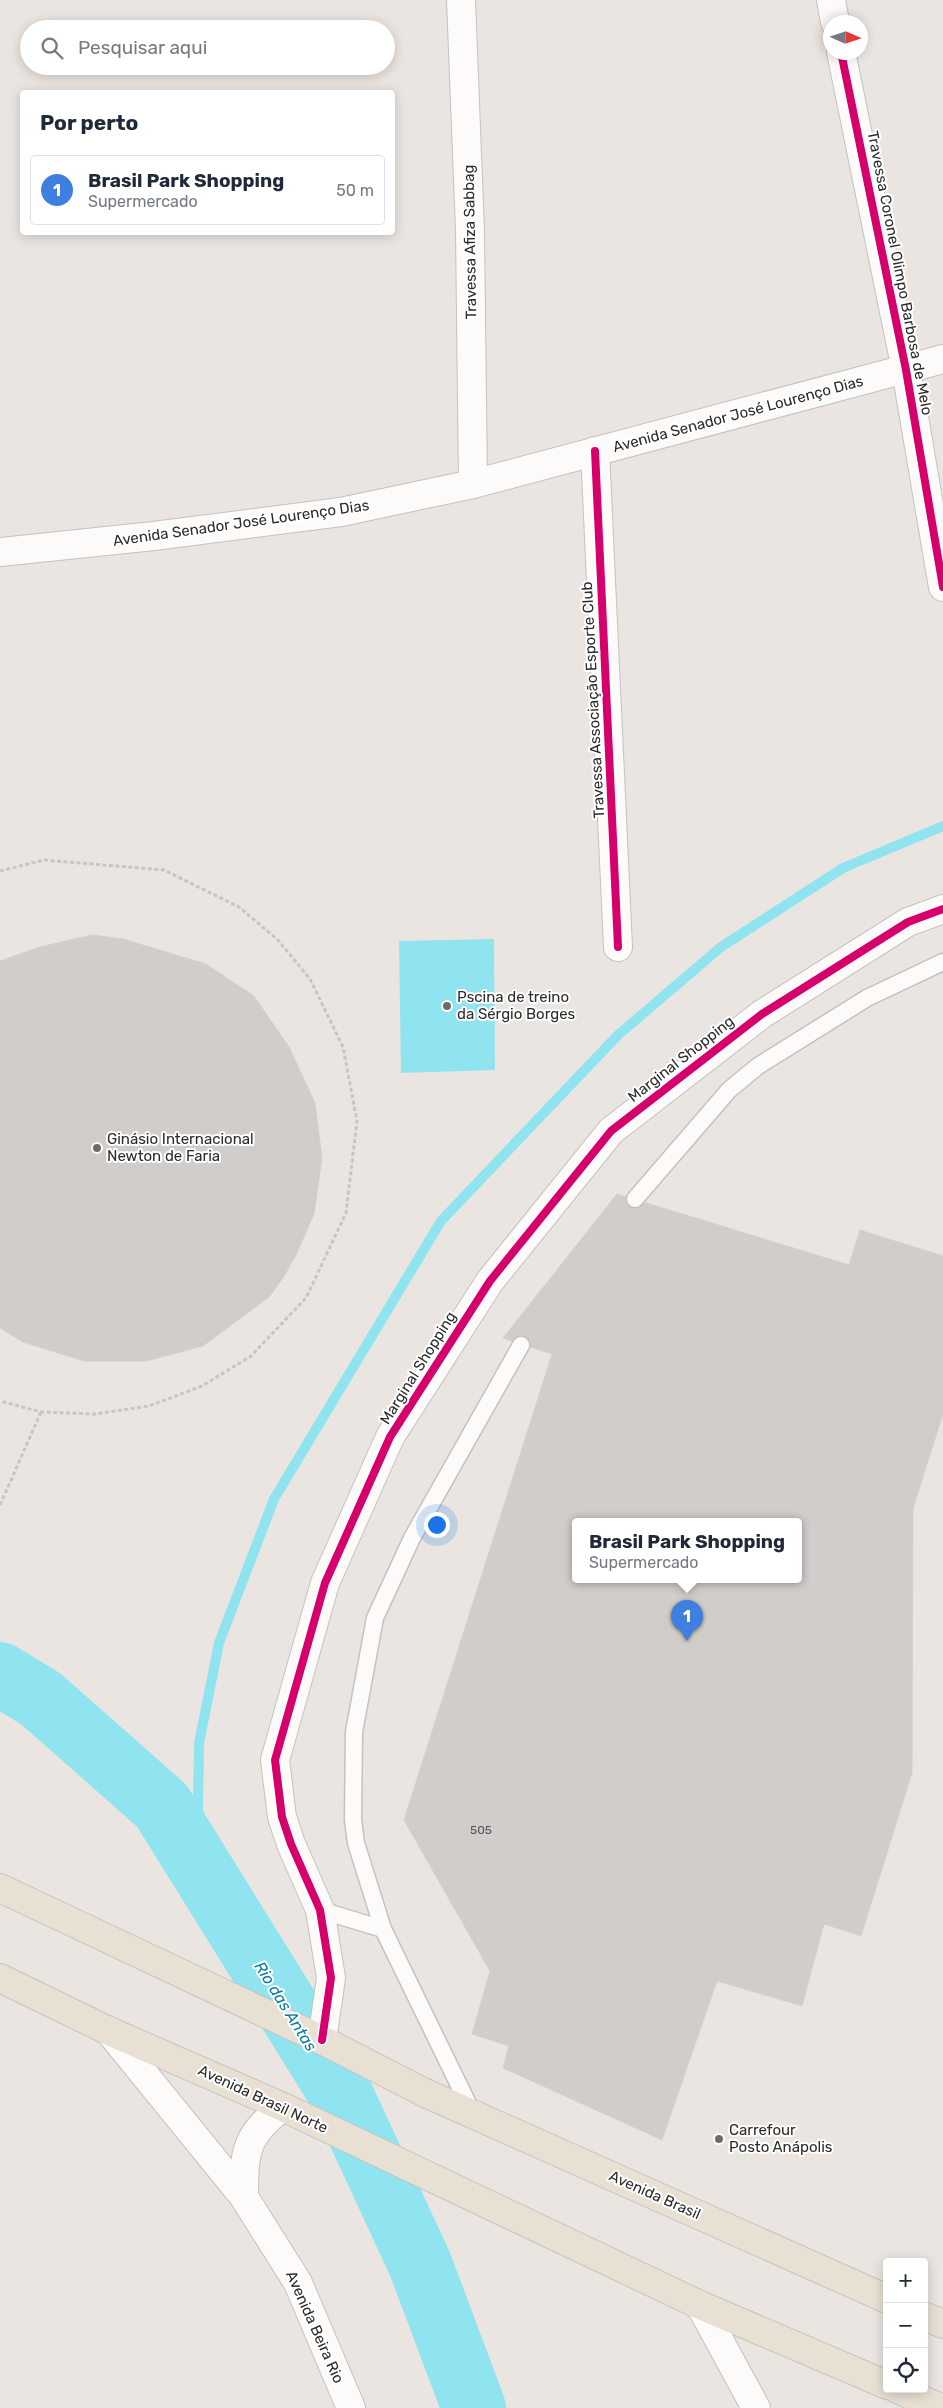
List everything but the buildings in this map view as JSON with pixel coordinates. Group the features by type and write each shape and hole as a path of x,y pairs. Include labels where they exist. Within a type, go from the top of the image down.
{"main road":[{"path":"0,1888 322,2040"},
{"name":"Avenida Brasil Norte","path":"0,1978 109,2031 293,2112 700,2305"},
{"name":"Avenida Brasil","path":"322,2040 422,2092 883,2297"},
{"path":"700,2305 883,2383"},
{"path":"928,2318 943,2324"},
{"path":"906,2393 941,2408"}],"street":[{"name":"Travessa Afiza Sabbag","path":"461,0 470,230 474,484"},
{"path":"831,0 834,15"},
{"name":"Travessa Coronel Olimpo Barbosa de Melo","path":"843,60 906,370 943,588"},
{"name":"Avenida Senador José Lourenço Dias","path":"0,552 154,536 341,512 474,484 943,359"},
{"name":"Travessa Associação Esporte Club","path":"595,451 618,947"},
{"name":"Marginal Shopping","path":"322,2040 331,1978 320,1910 291,1844 282,1817 275,1760 325,1583 390,1437 490,1281 611,1131 762,1014 908,922 943,908"},
{"name":"Avenida Beira Rio","path":"109,2031 244,2197 298,2283 351,2408"},
{"path":"244,2197 244,2160 252,2139 264,2121 293,2112"},
{"path":"700,2305 756,2408"}],"lane":[{"path":"635,1199 729,1090 758,1066 867,998 943,962"},
{"path":"473,2114 382,1929 356,1842 353,1820 354,1732 375,1618 412,1538 521,1344"},
{"path":"320,1910 382,1929"}],"path":[{"path":"0,870 44,860 164,870 239,907 278,940 310,979 343,1047 357,1121 346,1213 306,1298 250,1356 202,1386 148,1406 95,1414 41,1412 0,1401"},
{"path":"0,1505 41,1412"}],"water":[{"name":"Pscina de treino da Sérgio Borges","path":"494,939 495,1070 401,1073 399,941"}],"waterway":[{"path":"202,1874 198,1808 199,1743 219,1643 274,1499 441,1221 618,1035 721,947 843,868 943,826"},
{"name":"Rio das Antas","path":"0,1674 41,1699 162,1806 342,2096 420,2264 474,2408"}],"cycle path":[{"path":"843,60 906,370 943,587"},
{"path":"595,451 618,947"},
{"path":"322,2040 331,1978 320,1910 291,1844 282,1817 275,1760 325,1583 390,1437 490,1281 611,1131 762,1014 908,922 943,909"}],"place":[{"name":"Pscina de treino da Sérgio Borges","path":"447,1006"},
{"name":"Ginásio Internacional Newton de Faria","path":"97,1148"},
{"name":"Brasil Park Shopping","path":"687,1641"},
{"name":"Carrefour Posto Anápolis","path":"719,2139"}]}
